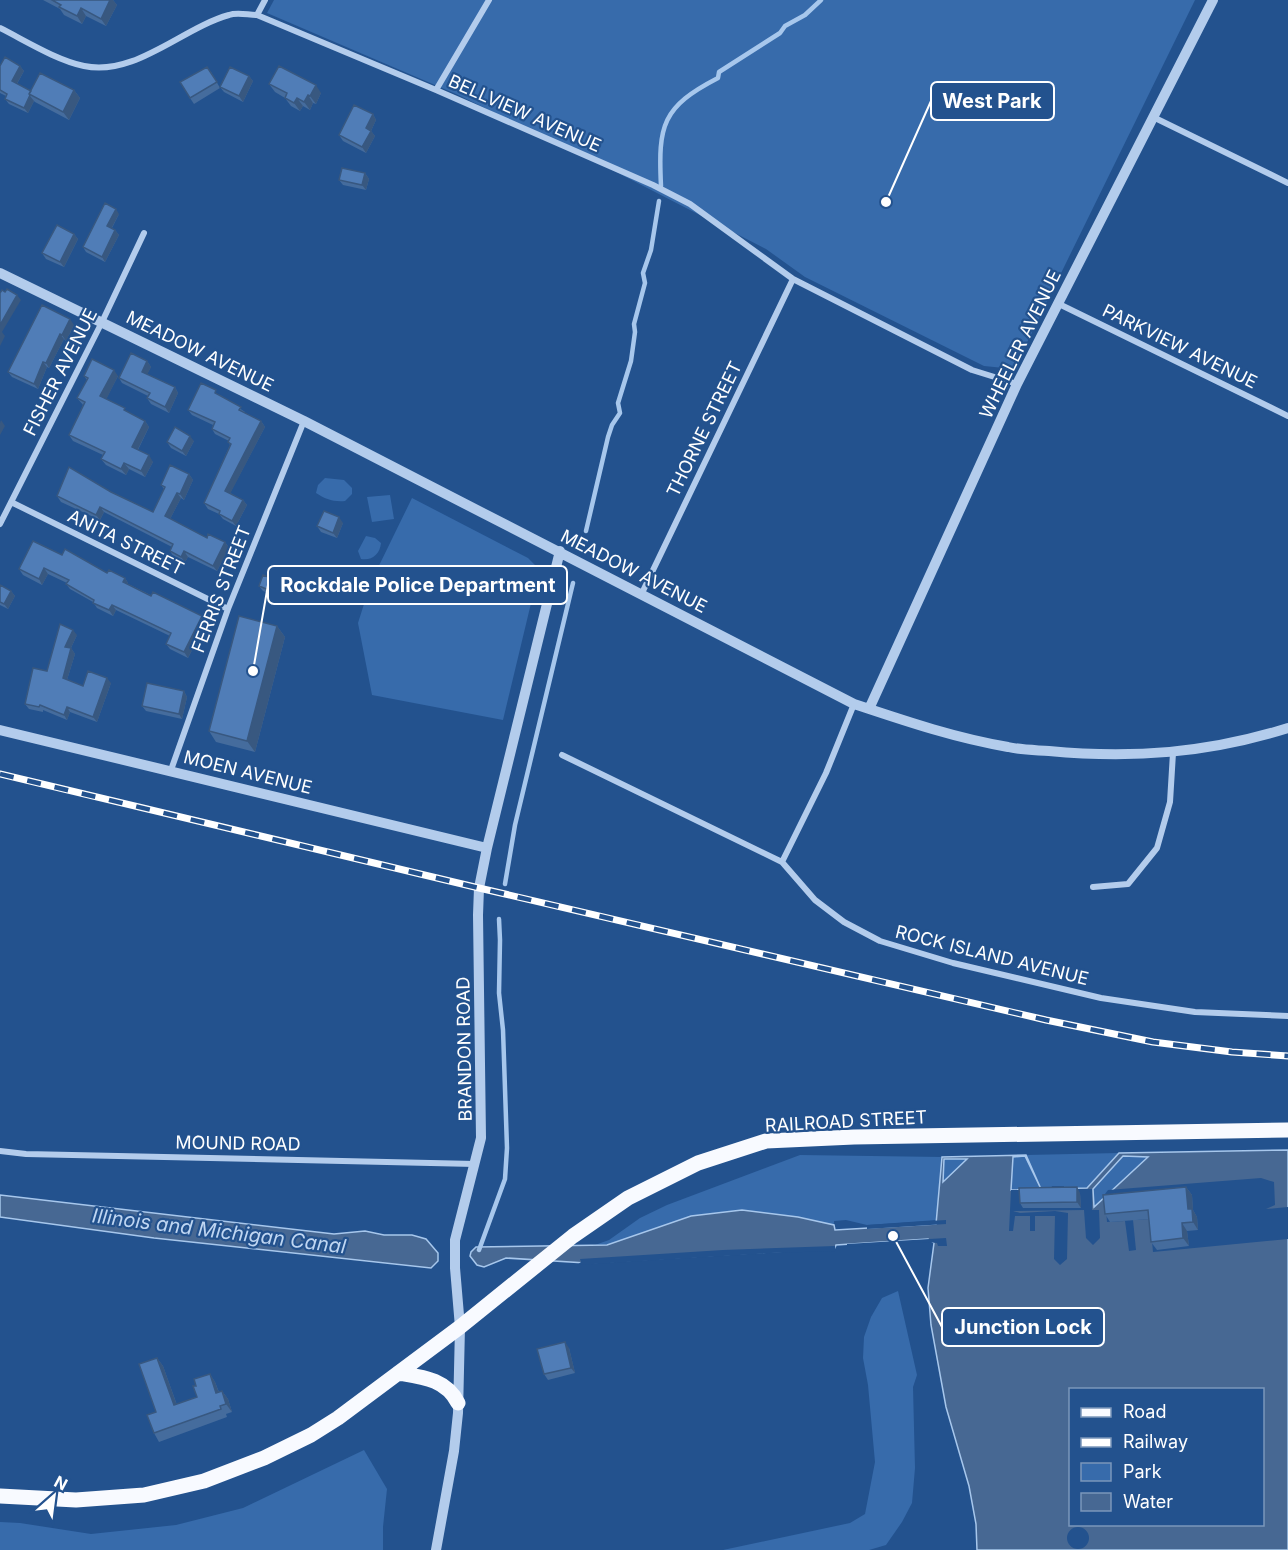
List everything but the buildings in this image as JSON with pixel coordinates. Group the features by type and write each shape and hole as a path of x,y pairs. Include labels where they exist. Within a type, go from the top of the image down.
{"main road":[{"name":"RAILROAD STREET","path":"0,1496 76,1500 144,1495 204,1481 264,1458 311,1435 338,1418 460,1327 573,1236 628,1198 698,1163 766,1142 854,1137 1288,1130"},
{"path":"398,1373 430,1378 444,1386 455,1396 458,1403"}],"street":[{"path":"256,15 265,0"},
{"path":"436,90 489,0"},
{"name":"WHEELER AVENUE","path":"869,709 1017,384 1213,0"},
{"name":"BELLVIEW AVENUE","path":"0,28 67,60 84,66 102,68 130,63 206,24 232,14 256,15 436,90 653,185 690,204 794,279 972,370 1017,384"},
{"path":"1153,117 1288,183"},
{"name":"FISHER AVENUE","path":"0,524 102,322 144,233"},
{"name":"MEADOW AVENUE","path":"0,273 304,421 854,704 930,729 1009,748 1084,755 1173,753 1251,740 1288,728"},
{"name":"THORNE STREET","path":"642,593 794,279"},
{"name":"PARKVIEW AVENUE","path":"1059,304 1288,416"},
{"name":"FERRIS STREET","path":"171,770 228,609 304,421"},
{"name":"ANITA STREET","path":"11,502 228,609"},
{"name":"BRANDON ROAD","path":"436,1550 454,1451 458,1403 460,1327 455,1240 476,1164 482,1124 479,888 560,551"},
{"path":"782,862 826,773 854,704"},
{"name":"MOEN AVENUE","path":"0,730 487,848"},
{"path":"1093,887 1128,884 1158,848 1170,802 1173,753"},
{"name":"ROCK ISLAND AVENUE","path":"562,755 782,862 815,900 844,922 880,941 953,963 1101,998 1195,1012 1288,1016"},
{"name":"MOUND ROAD","path":"0,1151 26,1154 476,1164"}],"green space":[{"path":"274,0 1195,0 1014,369 984,366 805,277 766,249 585,156 456,94 267,13"},
{"path":"325,478 344,480 352,488 352,494 345,501 329,500 319,495 316,493 318,485"},
{"path":"390,495 394,519 372,522 367,497"},
{"path":"412,498 528,558 535,565 538,574 503,720 372,695 358,623 371,582"},
{"path":"366,536 375,538 381,543 372,558 361,559 358,551"},
{"path":"1119,1153 1087,1188 1011,1190 1013,1157 1025,1156 1032,1168 1026,1155"},
{"path":"800,1155 942,1157 937,1220 867,1225 846,1220 834,1221 834,1230 580,1259 595,1245 609,1240 640,1218 667,1205"},
{"path":"1123,1156 1149,1156 1094,1208 1093,1189"},
{"path":"944,1159 968,1159 942,1183"},
{"path":"898,1291 917,1375 913,1387 915,1468 912,1503 902,1522 886,1545 869,1550 723,1550 850,1523 865,1514 875,1462 868,1385 863,1358 864,1337 871,1317 882,1298"},
{"path":"364,1450 387,1489 383,1550 0,1550 0,1522 91,1534 176,1525 243,1508"}],"water":[{"path":"1288,1150 1288,1550 977,1550 976,1524 969,1486 946,1407 931,1325 928,1288 934,1243 928,1239 836,1245 835,1248 586,1263 506,1258 484,1267 477,1265 470,1256 476,1247 607,1245 691,1216 742,1210 798,1217 834,1225 835,1230 936,1224 942,1157 1026,1155 1041,1189 1087,1188 1119,1153","holes":["1025,1156 1041,1189 1011,1190 1013,1157","1123,1156 1148,1157 1094,1207 1093,1189","944,1159 967,1159 943,1182"]},
{"name":"Illinois and Michigan Canal","path":"0,1195 334,1234 365,1231 384,1235 412,1235 426,1239 438,1253 438,1261 431,1268 154,1238 0,1217"}],"pier":[{"path":"1261,1178 1274,1182 1275,1205 1266,1209 1288,1207 1288,1239 1153,1252 1150,1219 1133,1220 1136,1250 1129,1251 1125,1221 1107,1222 1105,1194 1108,1190"},
{"path":"1052,1186 1064,1186 1064,1189 1092,1189 1092,1210 1099,1210 1100,1238 1093,1245 1086,1238 1084,1210 1013,1211 1068,1213 1067,1259 1060,1265 1054,1259 1055,1216 1035,1216 1035,1231 1030,1231 1030,1216 1015,1216 1013,1231 1009,1231 1011,1190 1051,1189"},
{"path":"946,1220 946,1224 867,1229 867,1225"},
{"path":"946,1238 947,1246 927,1242 847,1247 847,1244"},
{"path":"835,1246 836,1251 577,1265 581,1262 580,1259"},
{"path":"1078,1527 1086,1530 1089,1538 1086,1546 1078,1549 1070,1546 1067,1538 1070,1530"}],"waterway":[{"path":"661,186 663,133 667,120 675,109 699,88 718,78 719,72 780,33 785,26 805,15 821,0"},
{"path":"586,531 608,437 620,413 618,403 631,361 634,324 645,283 643,273 651,250 659,201"},
{"path":"505,884 515,825 573,583"},
{"path":"479,1250 505,1179 507,1148 503,1030 499,993 499,919"}],"railway":[{"path":"0,774 1046,1020 1153,1042 1288,1056"}],"place":[{"name":"West Park","path":"886,202"},
{"name":"Rockdale Police Department","path":"253,671"},
{"name":"Junction Lock","path":"893,1236"}]}
